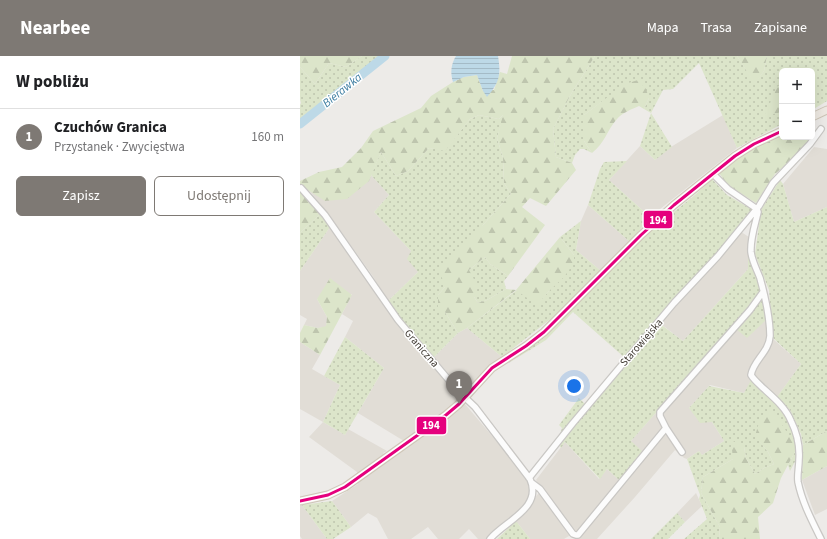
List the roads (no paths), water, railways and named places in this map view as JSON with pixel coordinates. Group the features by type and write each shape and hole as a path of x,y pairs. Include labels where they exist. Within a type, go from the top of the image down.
{"main road":[{"path":"815,116 827,110"},
{"path":"300,501 328,495 345,488 418,436 459,404 492,368 534,341 544,332 652,224 742,151 779,132"}],"street":[{"name":"Starowiejska","path":"530,480 621,365 674,303 718,256 757,209 773,183 810,144 821,129"},
{"path":"713,174 728,189 757,209"},
{"name":"Graniczna","path":"301,188 325,215 398,320 458,391 475,407 530,480"},
{"name":"Starowiejska","path":"757,209 758,212 751,251 763,292 768,315 770,338 766,349 751,374 755,381 785,410 791,421 796,434 799,449 797,477 799,486 806,506 821,539"},
{"path":"682,452 666,428 660,416 660,412 750,310 763,292"},
{"path":"530,480 540,489 573,534 577,535 666,428"},
{"path":"490,539 496,532 519,515 527,507 533,491 530,480"}],"water":[{"path":"456,56 498,56 499,73 497,82 487,97 477,75 464,77 453,82 452,69"}],"waterway":[{"name":"Bierawka","path":"300,124 385,56"}],"place":[{"name":"Czuchów Granica","path":"459,404"}]}
